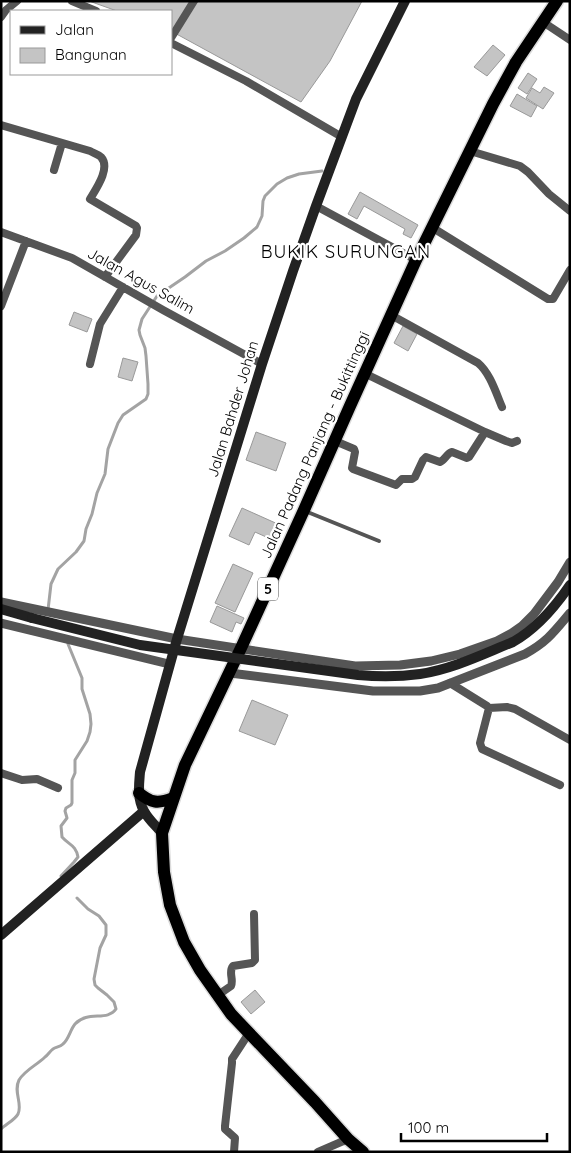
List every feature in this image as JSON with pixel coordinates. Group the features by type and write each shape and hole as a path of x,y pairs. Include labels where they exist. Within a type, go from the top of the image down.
{"highway":[{"name":"Jalan Padang Panjang - Bukittinggi","path":"363,1152 231,1014 200,970 184,942 170,905 164,872 162,832 185,765 230,673 416,260 493,104 516,62 557,1"},
{"path":"139,793 150,800 158,802 164,802 173,798"}],"main road":[{"name":"Jalan Bahder Johan","path":"162,832 144,811 139,799 139,793 140,772 169,664 262,364 316,206 356,99 405,1"},
{"path":"1,615 140,645 358,675 400,676 422,674 446,668 513,642 538,624 570,585"},
{"path":"1,609 31,621 143,652 358,682 402,683 450,674 515,647 538,632 570,595"},
{"path":"1,935 144,811"}],"street":[{"path":"1,17 16,1"},
{"path":"72,1 94,10"},
{"path":"172,36 194,1"},
{"path":"543,22 570,40"},
{"path":"172,44 246,81 342,137"},
{"path":"1,125 90,151 101,157 105,164 104,173 90,199 137,228 136,235 105,277"},
{"path":"54,170 62,143"},
{"path":"470,151 520,166 570,211"},
{"path":"316,206 416,260"},
{"path":"433,228 548,299 553,299 570,270"},
{"name":"Jalan Agus Salim","path":"1,232 72,258 262,364"},
{"path":"1,306 26,241"},
{"path":"90,364 100,324 123,287"},
{"path":"391,315 478,363 486,373 502,407"},
{"path":"364,373 485,432 506,441 517,442"},
{"path":"335,441 354,450 353,469 396,485 402,479 412,479 415,477 426,457 440,462 452,452 467,458 469,457 485,432"},
{"path":"1,602 177,639 355,666 400,665 431,661 460,654 497,641 522,626 534,614 558,582 570,562"},
{"path":"230,673 373,691 438,688 525,654 538,647 554,633 570,613"},
{"path":"1,623 169,664"},
{"path":"450,683 489,708 507,707 515,709 570,740"},
{"path":"489,708 480,743 482,748 560,785"},
{"path":"1,773 22,780 37,779 58,788"},
{"path":"218,995 231,986 233,981 230,970 233,966 252,963 255,960 254,914"},
{"path":"234,1152 235,1138 225,1129 232,1059 249,1034"},
{"path":"318,1152 348,1138"}],"lane":[{"path":"304,510 379,541"}],"building":[{"path":"89,1 362,1 330,61 301,102 172,32 172,10 114,10"},
{"path":"493,45 505,55 487,76 474,67"},
{"path":"528,73 537,79 527,94 518,88"},
{"path":"544,87 554,93 543,109 526,98 532,88 540,93"},
{"path":"517,94 537,106 531,117 510,106"},
{"path":"360,192 418,225 411,238 403,234 405,229 364,206 357,219 348,214"},
{"path":"74,312 92,319 87,332 69,325"},
{"path":"403,326 417,334 408,351 394,343"},
{"path":"123,358 138,362 132,381 118,377"},
{"path":"256,432 286,443 276,471 246,460"},
{"path":"242,508 280,525 273,540 255,532 249,545 229,536"},
{"path":"233,564 253,573 235,612 215,603"},
{"path":"217,606 244,618 241,624 236,622 232,632 210,622"},
{"path":"252,700 288,715 275,745 239,731"},
{"path":"255,990 265,1002 251,1014 241,1002"}],"waterway":[{"path":"48,610 51,584 58,569 76,552 84,541 97,493 105,474 108,449 118,423 123,415 146,399 148,394 145,348 139,330 142,319 157,296 206,261 244,238 257,227 262,216 265,196 277,184 299,174 322,171"},
{"path":"61,876 78,857 74,848 62,837 61,826 67,818 66,808 72,803 72,780 75,773 75,760 87,741 91,724 90,714 82,689 82,678 68,644"},
{"path":"1,1129 18,1114 17,1084 24,1073 53,1049 61,1046 67,1040 73,1026 80,1020 108,1015 116,1009 114,1002 95,985 94,979 100,948 106,935 106,925 99,916 88,909 77,898"}],"district":[{"name":"BUKIK SURUNGAN","path":"346,252"}]}
